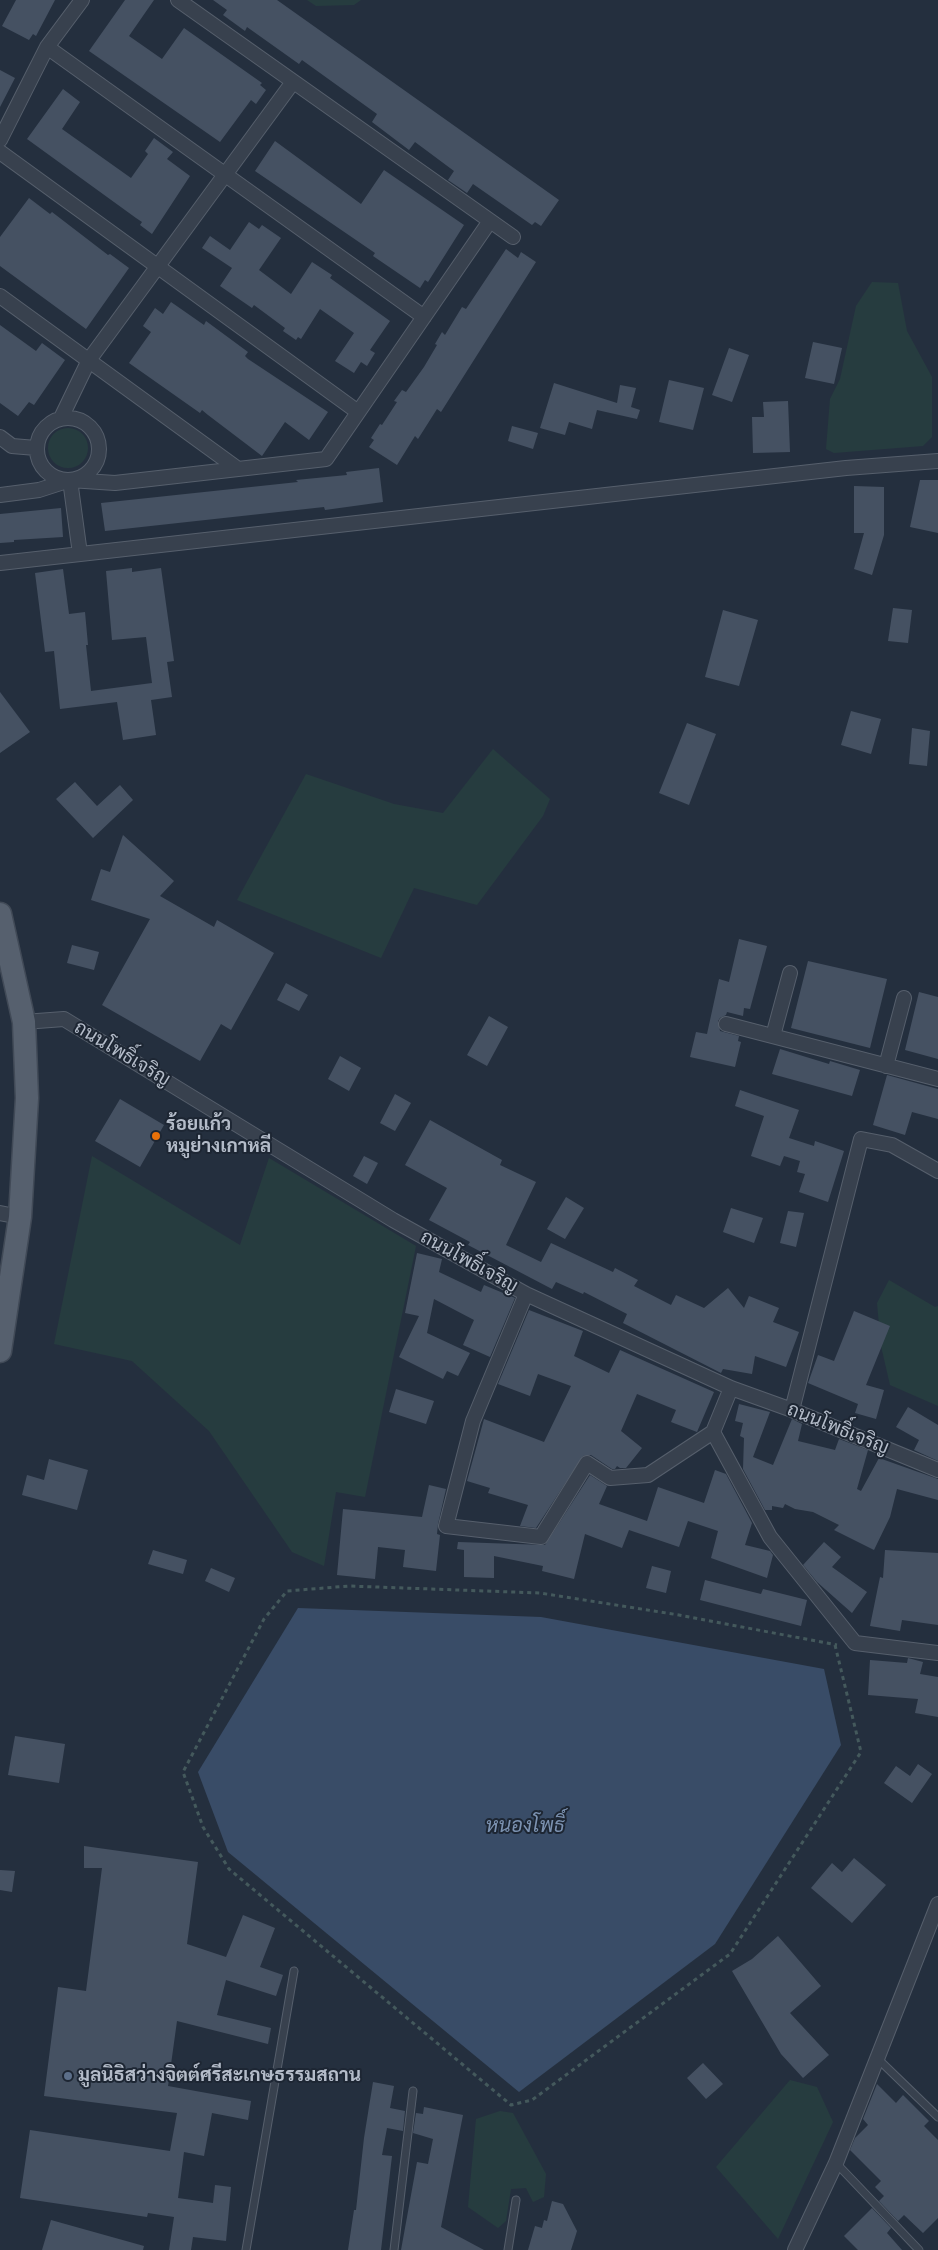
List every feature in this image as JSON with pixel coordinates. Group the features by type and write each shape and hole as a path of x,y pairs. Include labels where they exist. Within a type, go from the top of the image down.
{"main road":[{"path":"0,914 24,1022 27,1098 10,1215 0,1351"}],"street":[{"path":"0,140 47,47 82,0"},
{"path":"178,0 513,237"},
{"path":"47,47 424,317"},
{"path":"61,418 88,360 294,82"},
{"path":"0,152 358,412"},
{"path":"0,495 39,490 70,480 80,478 96,464 99,444 96,434 90,426 71,417 61,418 51,422 43,429 38,438 36,448 39,461 46,472 57,478 70,480 115,483 326,459 490,221"},
{"path":"0,296 238,469"},
{"path":"0,437 12,446 36,448"},
{"path":"0,563 836,469 938,461"},
{"path":"70,480 80,554"},
{"path":"773,1036 790,973"},
{"path":"886,1066 904,998"},
{"name":"ถนนโพธิ์เจริญ","path":"24,1022 64,1019 393,1220 526,1294 731,1388 792,1410 938,1470"},
{"path":"726,1024 938,1079"},
{"path":"792,1410 860,1139 892,1145 938,1171"},
{"path":"526,1294 473,1421 446,1526 541,1537 587,1463 610,1478 648,1475 713,1432 731,1388"},
{"path":"713,1432 770,1538 855,1643 938,1653"},
{"path":"795,2250 836,2163 877,2058 935,1923 938,1904"}],"lane":[{"path":"246,2250 294,1971"},
{"path":"877,2058 938,2117"},
{"path":"394,2250 413,2091"},
{"path":"836,2163 918,2250"},
{"path":"508,2250 516,2200"}],"path":[{"path":"349,1586 540,1592 679,1614 835,1645 861,1752 730,1954 532,2100 511,2105 229,1869 203,1827 182,1772 264,1619 287,1591 349,1586"}],"green space":[{"path":"307,0 361,0 354,5 316,6"},
{"path":"872,282 898,283 907,331 932,377 932,437 923,446 834,453 826,449 830,399 840,379 856,306"},
{"path":"72,428 79,431 85,437 88,448 87,456 79,465 72,468 64,468 57,465 49,456 48,444 51,437 60,429"},
{"path":"493,749 550,799 543,816 477,905 414,888 381,958 237,900 306,774 394,804 443,813"},
{"path":"92,1156 240,1245 269,1158 416,1246 365,1497 336,1492 324,1566 292,1552 209,1431 132,1361 54,1344"},
{"path":"889,1280 935,1307 938,1306 938,1406 890,1385 881,1346 877,1303"},
{"path":"790,2080 817,2087 833,2122 778,2239 716,2167"},
{"path":"500,2111 513,2113 546,2174 544,2197 533,2202 526,2188 511,2189 506,2221 498,2228 468,2207 476,2119"}],"water":[{"name":"หนองโพธิ์","path":"298,1608 541,1617 824,1669 841,1745 715,1944 519,2092 228,1852 198,1772"}],"building":[{"path":"16,0 55,0 36,36 33,34 29,40 2,26"},
{"path":"125,0 154,0 129,36 162,59 184,28 262,83 260,85 266,90 256,104 251,100 220,142 89,51"},
{"path":"213,0 277,0 559,200 541,226 535,222 532,225 473,184 467,193 448,180 454,171 415,142 409,150 372,122 377,114 302,60 299,64 247,27 245,31 223,15 227,10"},
{"path":"0,70 15,78 0,107"},
{"path":"63,89 80,102 62,129 131,178 148,154 145,151 154,138 173,152 167,159 190,176 152,234 140,225 142,222 27,139"},
{"path":"275,141 361,204 384,170 464,225 428,282 425,280 420,288 373,256 375,253 255,171"},
{"path":"29,198 50,214 52,212 108,255 110,254 129,268 86,329 0,266 0,237"},
{"path":"249,222 259,229 262,225 281,238 259,270 291,294 312,262 332,275 330,278 390,321 370,350 375,353 367,366 361,362 354,373 335,361 354,333 320,309 301,339 298,337 296,340 283,331 285,328 254,305 252,308 220,286 232,268 202,248 210,236 230,250"},
{"path":"506,249 518,258 521,252 536,262 441,412 437,409 418,439 415,436 397,465 369,447 374,440 371,438 397,402 394,401 402,390 406,392 424,367 442,332 445,335 462,307 466,309"},
{"path":"171,302 204,325 206,321 248,352 245,356 248,359 328,412 309,440 285,422 262,456 202,410 200,413 129,363 151,332 143,326 155,308 163,314"},
{"path":"0,325 36,351 42,343 65,360 34,405 29,402 18,416 0,403"},
{"path":"813,342 842,348 834,384 805,378"},
{"path":"729,348 749,355 732,402 712,395"},
{"path":"669,380 704,388 693,430 659,422"},
{"path":"554,383 617,403 620,385 636,388 631,407 640,410 637,419 597,410 592,429 569,422 565,435 540,428"},
{"path":"788,401 790,452 753,453 752,417 764,417 763,402"},
{"path":"512,426 538,433 533,449 508,441"},
{"path":"379,468 383,502 325,510 324,507 105,531 101,503 298,482 296,480 347,475 346,472"},
{"path":"920,480 938,480 938,533 910,527"},
{"path":"854,486 884,487 884,535 872,575 854,569 864,533 854,533"},
{"path":"61,508 63,537 14,540 14,542 0,543 0,514"},
{"path":"132,568 132,572 161,568 174,661 167,662 172,697 151,700 156,735 123,740 117,702 60,709 54,651 45,652 35,573 63,569 69,614 85,612 88,645 86,645 91,691 152,683 146,637 112,640 106,571"},
{"path":"893,608 912,610 908,643 888,641"},
{"path":"723,610 758,620 739,686 705,677"},
{"path":"0,692 30,732 0,753"},
{"path":"851,711 881,719 871,754 841,745"},
{"path":"687,723 716,734 689,805 659,793"},
{"path":"912,728 930,731 927,766 909,764"},
{"path":"75,782 97,806 120,785 133,800 93,838 56,799"},
{"path":"123,835 174,881 160,896 214,927 217,920 274,953 231,1030 221,1024 200,1061 102,1005 150,919 91,900 101,869 110,872"},
{"path":"739,939 767,946 750,1009 744,1008 743,1016 727,1012 718,1021 720,1031 739,1036 738,1041 741,1042 735,1067 690,1057 696,1032 707,1034 719,979 729,982"},
{"path":"72,945 99,952 94,970 67,963"},
{"path":"808,961 887,979 870,1048 791,1028"},
{"path":"286,983 308,995 299,1011 277,1000"},
{"path":"919,992 938,997 938,1059 905,1050"},
{"path":"489,1016 508,1027 487,1066 467,1055"},
{"path":"780,1049 829,1064 830,1061 860,1070 852,1096 772,1074"},
{"path":"340,1056 361,1068 349,1091 328,1079"},
{"path":"887,1075 938,1089 938,1119 912,1112 905,1135 873,1125"},
{"path":"740,1090 799,1110 789,1138 814,1146 815,1141 844,1151 828,1202 799,1192 805,1174 797,1172 800,1161 784,1156 780,1166 751,1156 764,1116 735,1106"},
{"path":"395,1094 411,1103 395,1131 380,1123"},
{"path":"120,1099 164,1125 140,1167 95,1141"},
{"path":"430,1120 502,1160 500,1165 536,1182 506,1245 541,1262 551,1243 613,1272 615,1268 638,1280 634,1286 671,1305 676,1295 704,1308 728,1288 744,1308 749,1296 779,1308 773,1322 799,1332 786,1367 755,1356 752,1374 723,1369 721,1373 623,1323 627,1314 584,1292 583,1294 556,1282 552,1289 468,1245 470,1242 429,1220 447,1188 405,1165"},
{"path":"364,1156 378,1163 367,1184 353,1176"},
{"path":"566,1197 584,1208 565,1239 547,1229"},
{"path":"731,1208 763,1218 754,1243 723,1232"},
{"path":"788,1211 804,1213 796,1247 780,1243"},
{"path":"417,1253 442,1259 439,1272 481,1292 484,1285 515,1298 490,1357 463,1345 474,1320 434,1299 427,1333 470,1353 458,1376 447,1371 443,1379 399,1357 419,1316 405,1313"},
{"path":"529,1310 583,1331 574,1356 609,1373 620,1350 714,1392 697,1432 671,1422 676,1410 637,1394 621,1431 642,1448 626,1468 617,1466 615,1469 612,1469 591,1455 583,1456 536,1528 520,1526 528,1505 488,1493 490,1488 467,1481 484,1419 544,1442 571,1386 538,1374 530,1396 498,1384"},
{"path":"854,1311 890,1326 866,1385 884,1390 876,1419 855,1413 858,1404 808,1383 818,1355 834,1361"},
{"path":"396,1389 434,1401 426,1424 389,1412"},
{"path":"739,1404 770,1412 753,1457 773,1465 792,1419 802,1424 798,1441 835,1450 839,1439 868,1450 857,1489 861,1491 879,1458 938,1479 938,1500 897,1489 890,1517 874,1550 834,1530 839,1525 813,1512 795,1509 785,1504 783,1508 772,1506 772,1510 765,1510 743,1469 744,1438 740,1436 743,1423 735,1421"},
{"path":"908,1407 938,1425 938,1461 914,1450 919,1440 896,1427"},
{"path":"49,1459 88,1470 77,1510 22,1495 27,1475 44,1480"},
{"path":"715,1470 726,1474 752,1523 745,1545 770,1551 773,1555 767,1578 711,1558 718,1531 688,1521 679,1547 629,1530 622,1548 585,1534 574,1579 542,1571 543,1566 494,1556 494,1578 464,1577 464,1550 457,1549 458,1542 545,1545 590,1475 607,1486 599,1504 647,1521 658,1487 704,1503"},
{"path":"429,1485 446,1489 438,1524 437,1534 440,1535 436,1571 403,1567 405,1550 378,1547 375,1579 337,1575 343,1509 422,1517"},
{"path":"824,1542 841,1557 832,1567 867,1592 852,1613 817,1582 803,1565"},
{"path":"153,1550 187,1560 183,1574 148,1564"},
{"path":"885,1550 938,1553 938,1625 902,1620 900,1631 870,1626 880,1577 883,1578"},
{"path":"652,1566 671,1571 666,1593 646,1588"},
{"path":"211,1568 235,1578 229,1592 205,1581"},
{"path":"705,1580 761,1594 763,1589 807,1600 801,1626 700,1600"},
{"path":"908,1658 923,1662 920,1674 938,1677 938,1717 915,1713 918,1699 868,1695 870,1660 907,1663"},
{"path":"15,1736 65,1744 59,1783 8,1775"},
{"path":"918,1764 932,1774 912,1803 884,1783 896,1766 910,1776"},
{"path":"84,1846 198,1862 187,1944 226,1957 243,1915 275,1928 260,1967 283,1975 276,1996 226,1980 217,2015 271,2028 268,2044 177,2021 168,2086 251,2101 248,2120 212,2113 204,2156 184,2152 178,2198 213,2203 215,2185 231,2187 226,2241 193,2237 191,2250 169,2250 174,2217 148,2213 147,2217 20,2198 30,2130 170,2151 177,2113 44,2096 58,1987 86,1991 102,1868 84,1868"},
{"path":"854,1858 886,1885 852,1923 811,1888 832,1863 842,1872"},
{"path":"0,1870 15,1871 12,1892 0,1890"},
{"path":"778,1936 821,1986 790,2013 829,2055 803,2078 781,2054 732,1971 752,1959"},
{"path":"703,2063 723,2084 706,2099 687,2078"},
{"path":"373,2082 394,2086 390,2108 405,2111 403,2131 387,2128 382,2155 392,2156 381,2250 348,2250 354,2210 356,2210 364,2138"},
{"path":"877,2084 896,2103 903,2095 929,2121 924,2126 938,2140 938,2218 923,2233 904,2215 898,2221 879,2201 884,2196 875,2187 881,2181 850,2150 855,2138 868,2125 863,2119"},
{"path":"424,2107 463,2115 441,2227 484,2250 401,2250 417,2162 428,2164 433,2139 413,2133 416,2113 423,2114"},
{"path":"552,2201 563,2204 577,2231 571,2250 528,2250 535,2226 542,2228 544,2220 547,2221"},
{"path":"872,2208 891,2228 887,2233 902,2250 858,2250 844,2236"},
{"path":"51,2220 144,2246 143,2250 42,2250"}],"place":[{"name":"ร้อยแก้ว หมูย่างเกาหลี","path":"156,1136"},
{"name":"มูลนิธิสว่างจิตต์ศรีสะเกษธรรมสถาน","path":"68,2076"}]}
